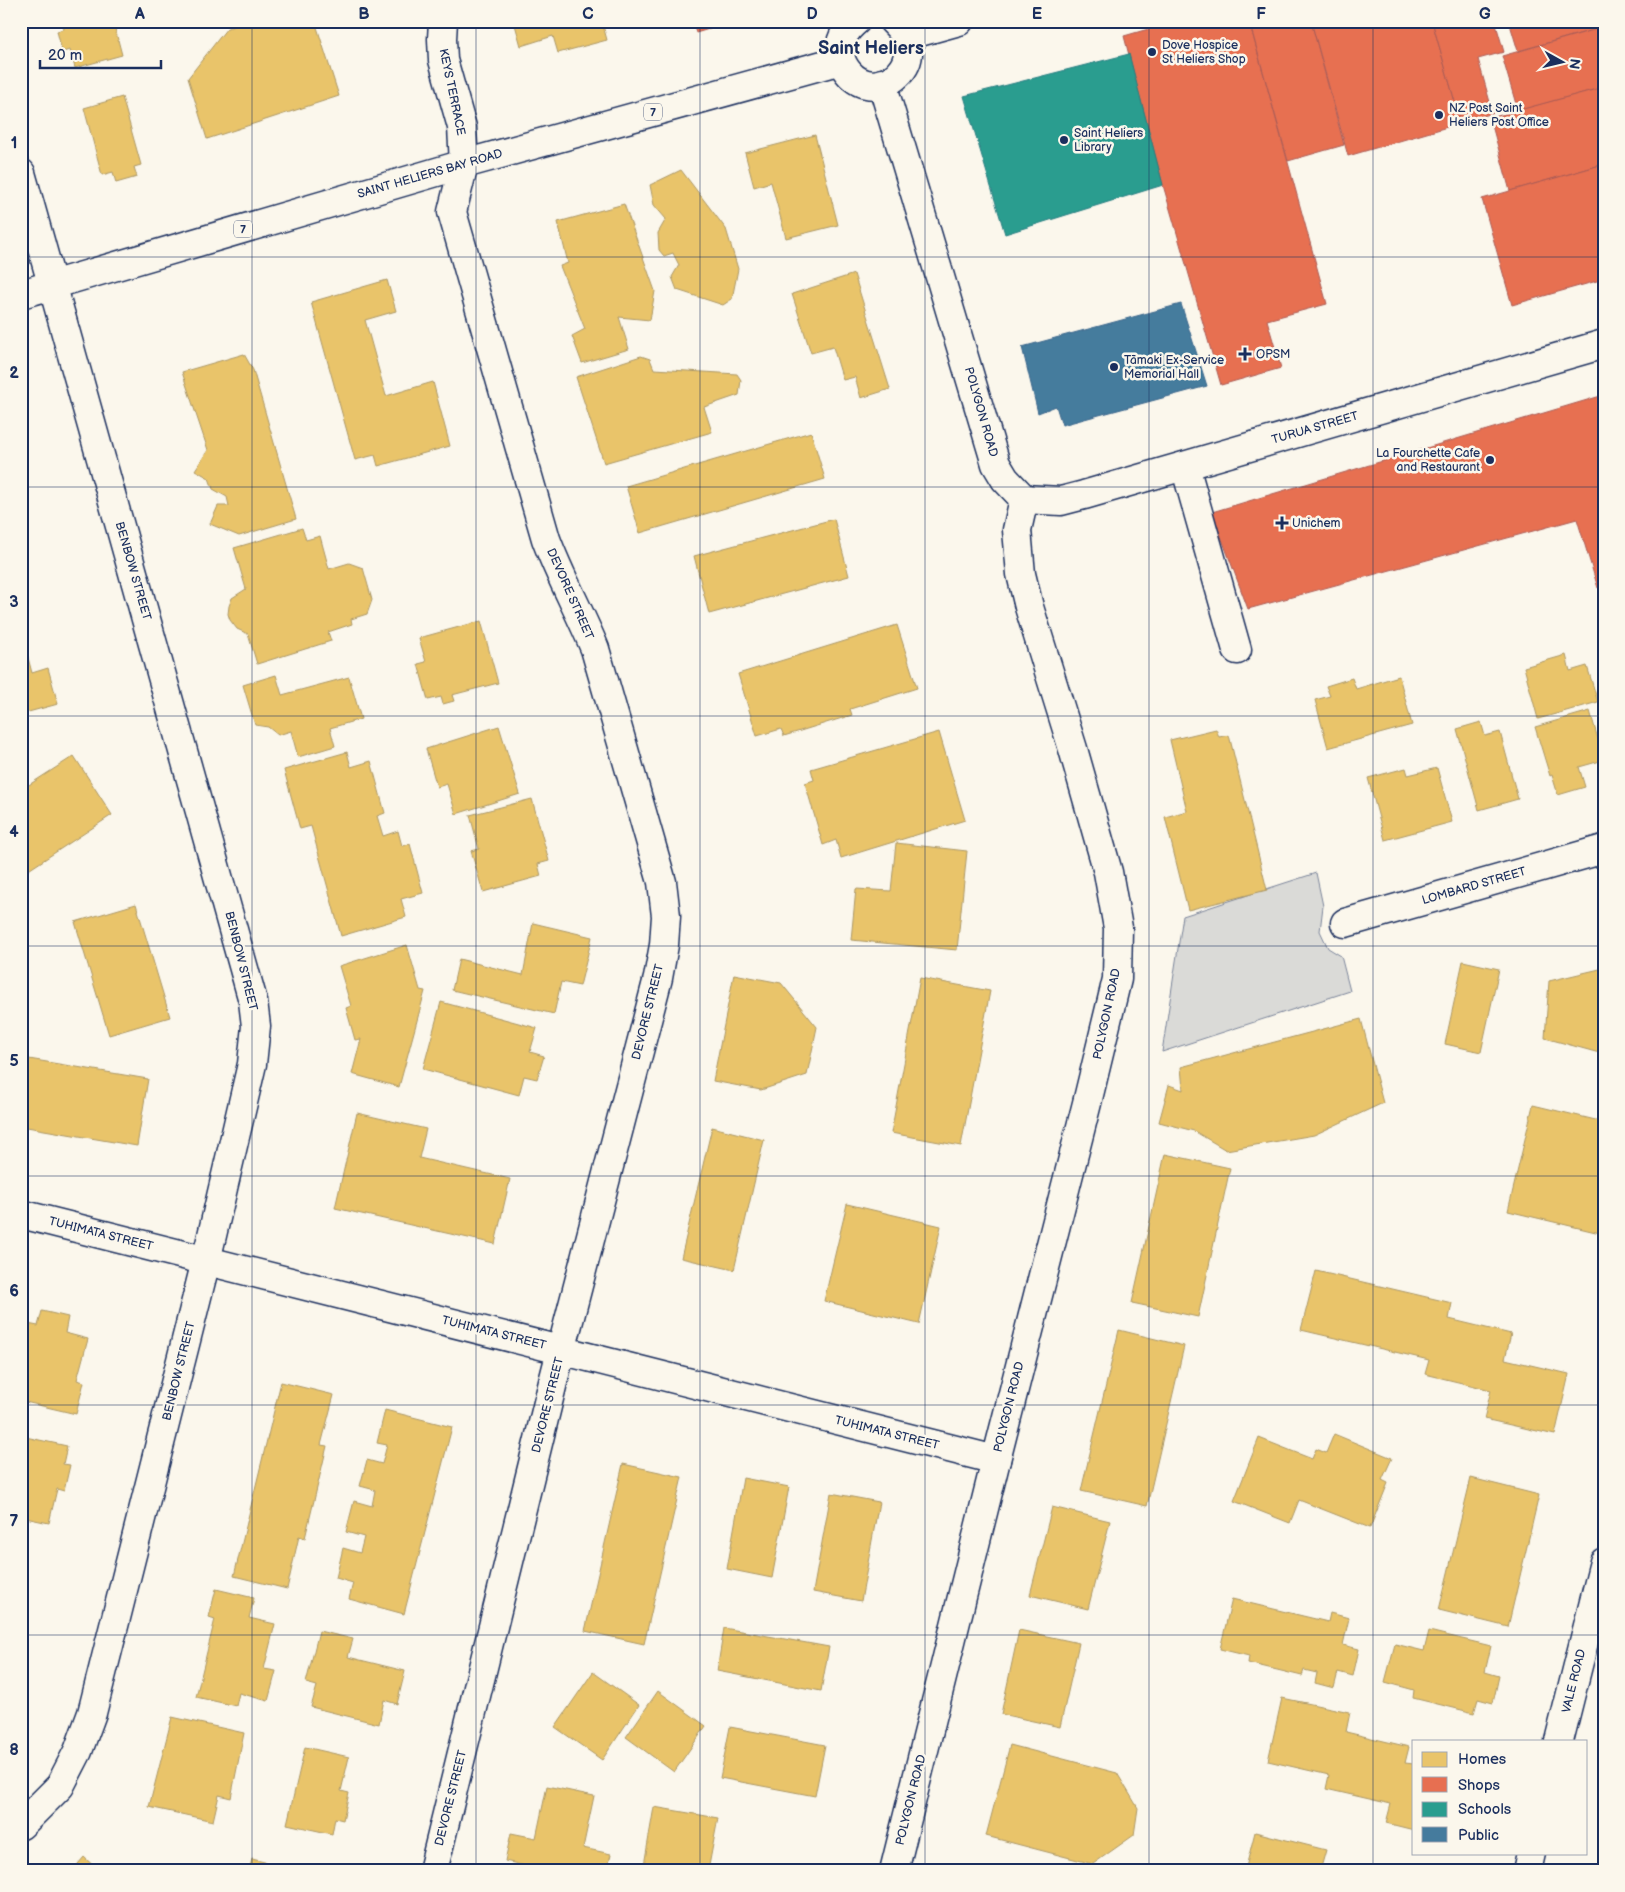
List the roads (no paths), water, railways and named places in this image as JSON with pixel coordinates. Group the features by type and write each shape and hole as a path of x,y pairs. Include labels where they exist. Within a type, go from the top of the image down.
{"street":[{"name":"KEYS TERRACE","path":"443,21 443,60 462,127 464,164"},
{"path":"856,21 842,37 840,46 841,60 851,76 860,82 871,84 892,80 899,74 904,65 908,56 899,29 959,21"},
{"name":"SAINT HELIERS BAY ROAD","path":"21,294 464,164 841,60"},
{"name":"POLYGON ROAD","path":"882,83 996,464 1009,484 1024,499 1017,530 1021,574 1029,607 1073,749 1108,872 1118,928 1116,978 1087,1103 894,1871"},
{"name":"DEVORE STREET","path":"433,1871 562,1350 658,978 666,916 662,882 595,649 582,617 557,570 546,539 452,212 464,164"},
{"name":"BENBOW STREET","path":"21,174 253,1001 256,1026 252,1064 206,1261 92,1713 78,1751 60,1786 21,1825"},
{"name":"TURUA STREET","path":"1024,499 1061,501 1604,344"},
{"path":"1184,466 1237,650"},
{"name":"LOMBARD STREET","path":"1345,923 1604,849"},
{"name":"TUHIMATA STREET","path":"21,1214 996,1460"},
{"name":"VALE ROAD","path":"1559,1740 1604,1562"},
{"path":"1527,1871 1531,1854"}],"place":[{"name":"Dove Hospice St Heliers Shop","path":"1152,52"},
{"name":"NZ Post Saint Heliers Post Office","path":"1439,115"},
{"name":"Saint Heliers Library","path":"1064,140"},
{"name":"OPSM","path":"1245,354"},
{"name":"Tāmaki Ex-Service Memorial Hall","path":"1114,367"},
{"name":"La Fourchette Cafe and Restaurant","path":"1490,460"},
{"name":"Unichem","path":"1282,523"}],"district":[{"name":"Saint Heliers","path":"871,48"}]}
